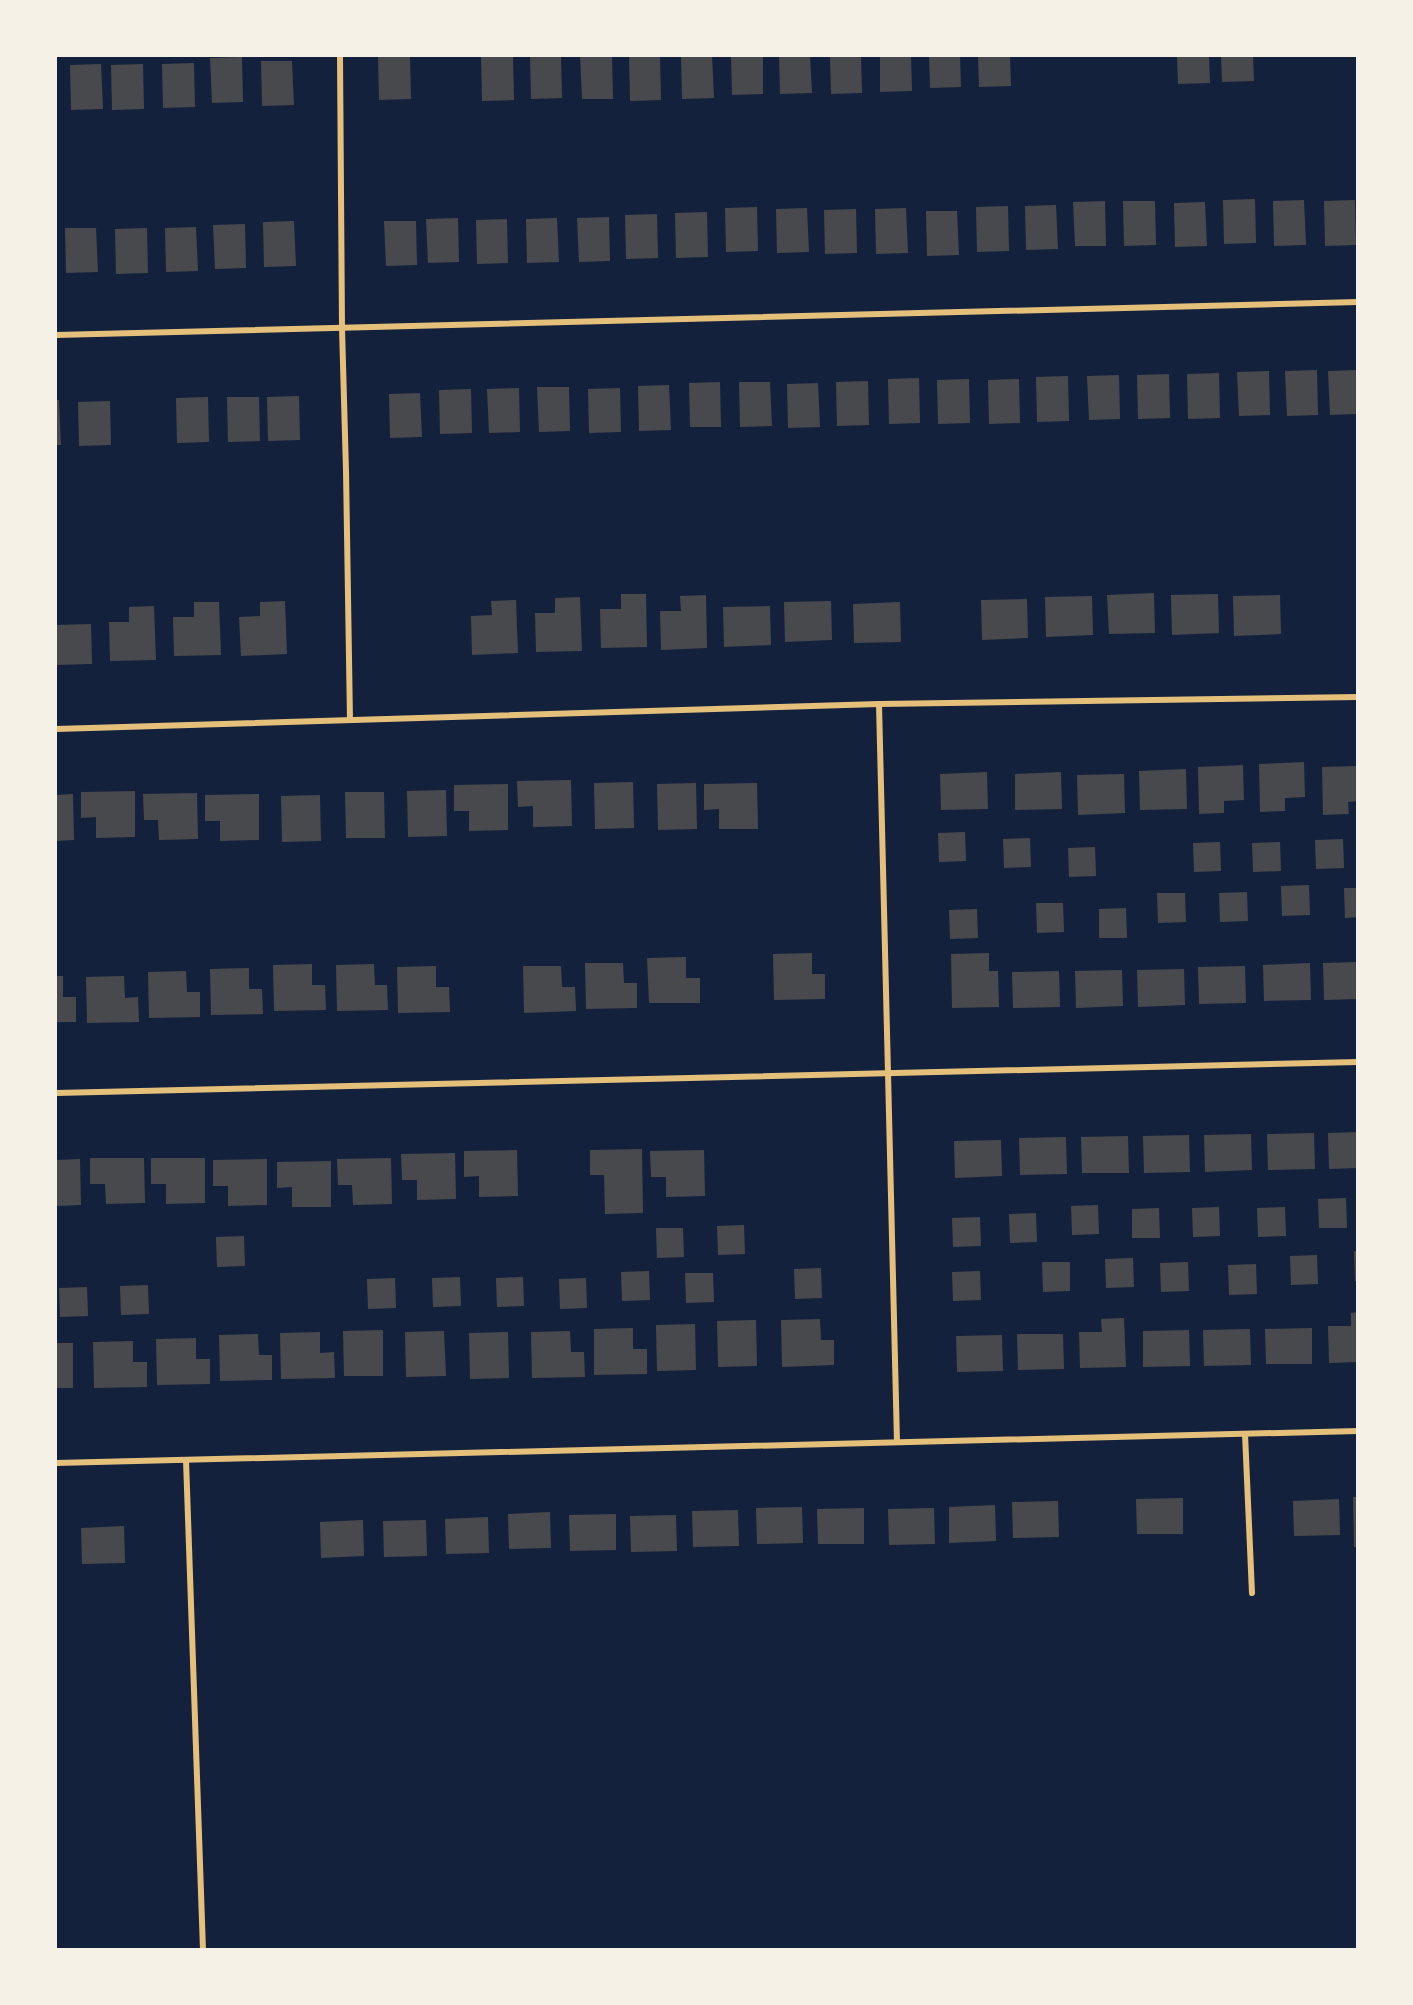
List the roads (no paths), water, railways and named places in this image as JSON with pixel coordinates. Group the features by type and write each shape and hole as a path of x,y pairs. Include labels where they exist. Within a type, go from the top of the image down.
{"street":[{"path":"340,56 342,328 350,720"},
{"path":"56,334 1358,302"},
{"path":"56,729 879,704 1358,697"},
{"path":"879,704 897,1442"},
{"path":"56,1093 1358,1062"},
{"path":"56,1463 1358,1431"},
{"path":"1245,1434 1252,1593"},
{"path":"186,1460 203,1950"}]}
